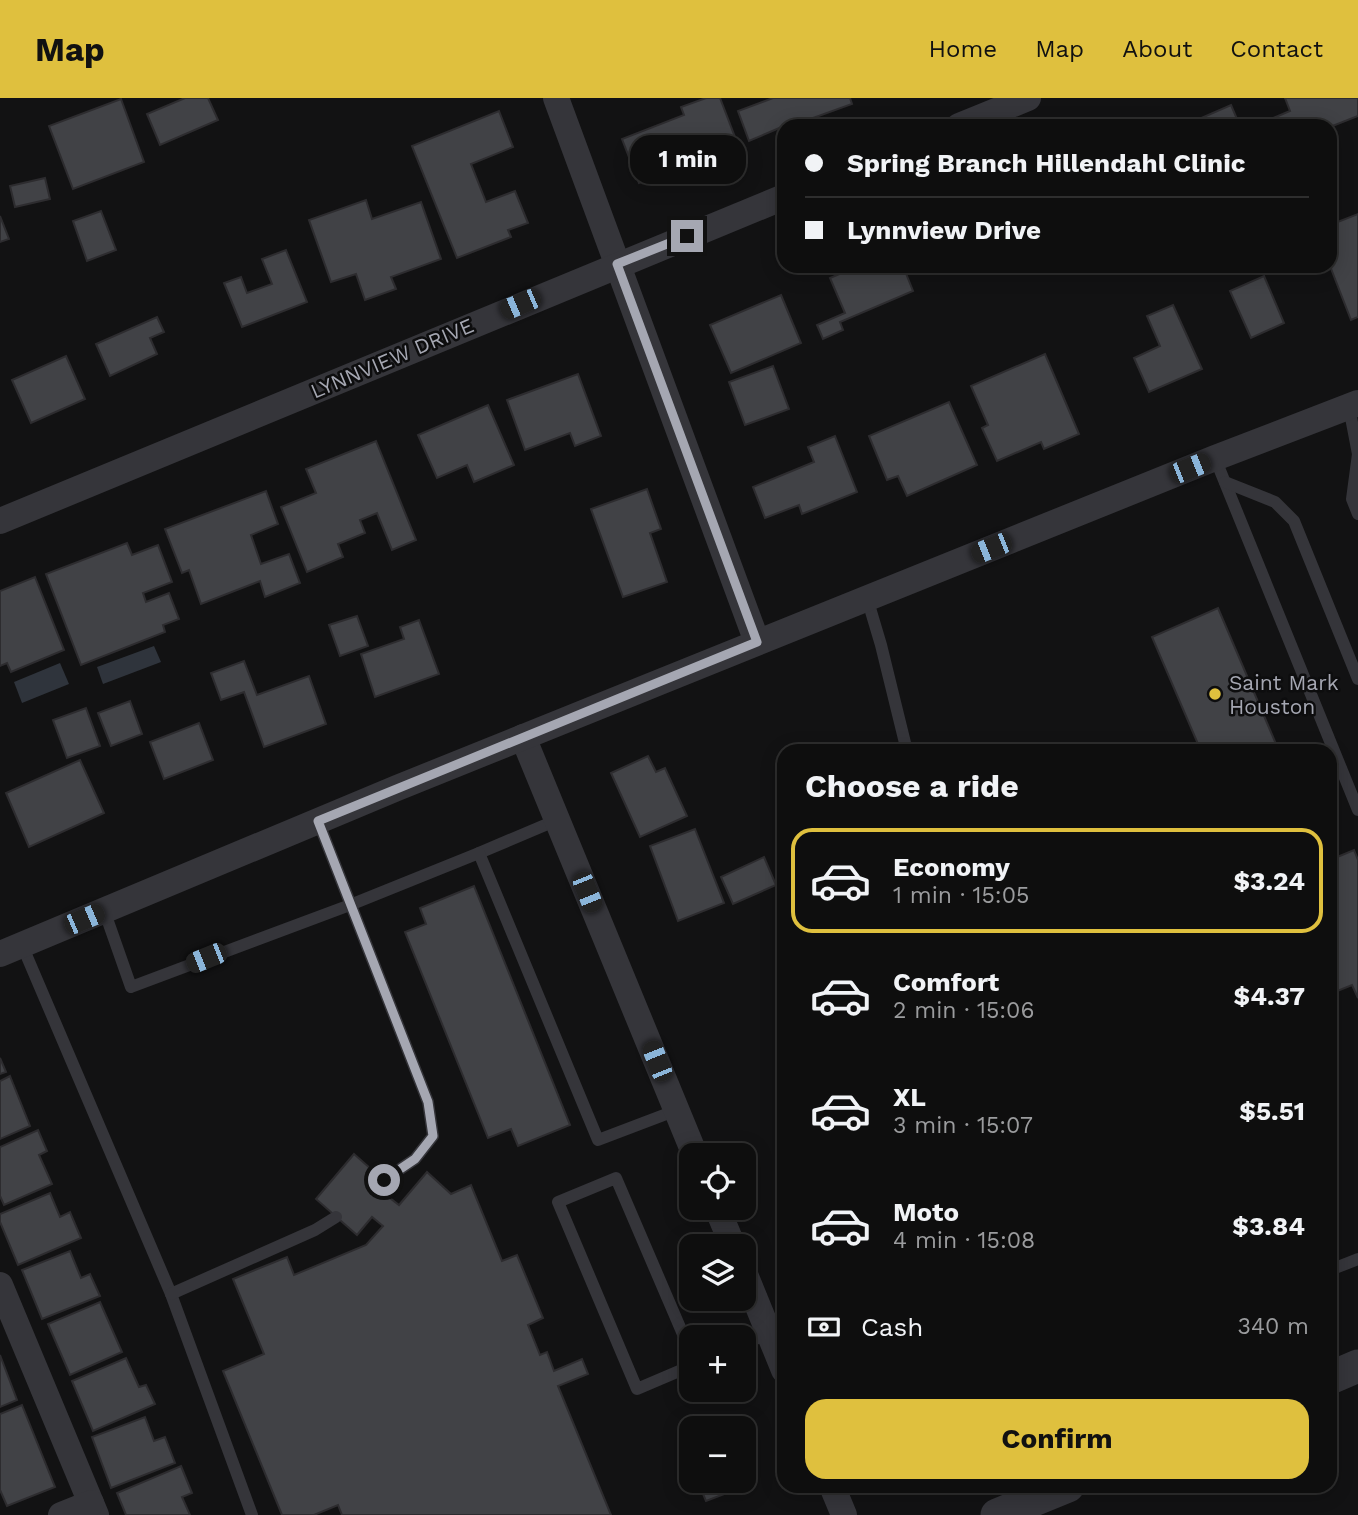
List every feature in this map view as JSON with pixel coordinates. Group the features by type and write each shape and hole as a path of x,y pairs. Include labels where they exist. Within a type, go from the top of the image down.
{"street":[{"path":"556,98 757,642"},
{"path":"976,119 1028,98"},
{"name":"LYNNVIEW DRIVE","path":"0,521 777,200"},
{"path":"11,949 867,598 1220,470 1353,405"},
{"path":"523,737 690,1143"},
{"path":"0,1285 94,1509 61,1515"},
{"path":"756,1301 777,1353"},
{"path":"1337,1375 1358,1366"},
{"path":"835,1493 844,1515"},
{"path":"997,1515 1051,1493"}],"lane":[{"path":"1353,405 1358,454 1352,499 1358,514"},
{"path":"1220,470 1275,502 1294,521 1358,679"},
{"path":"1220,470 1331,744"},
{"path":"867,598 904,744"},
{"path":"1337,758 1358,810"},
{"path":"104,910 131,987 350,905 557,820"},
{"path":"318,821 428,1102 433,1136 415,1159 384,1180"},
{"path":"479,853 598,1140 677,1110"},
{"path":"11,949 171,1294 252,1515"},
{"path":"679,1325 616,1178 558,1202 637,1389 679,1371"},
{"path":"171,1294 315,1230 336,1217"},
{"path":"1337,1267 1358,1259"},
{"path":"756,1339 769,1333"}],"shaded area":[{"path":"154,646 161,662 103,684 97,667"},
{"path":"60,663 69,684 22,703 14,682"}],"building":[{"path":"185,98 208,98 218,120 160,145 147,114"},
{"path":"706,98 720,98 738,145 639,183 622,139 684,115 681,107"},
{"path":"773,98 850,98 852,104 810,119 777,119 777,129 749,141 738,111"},
{"path":"1285,98 1358,98 1358,116 1337,124 1337,119 1271,119 1290,111"},
{"path":"121,99 144,162 73,189 49,126"},
{"path":"1231,105 1237,119 1199,119"},
{"path":"499,111 513,147 471,164 486,202 515,191 528,223 508,230 511,237 457,258 412,146"},
{"path":"45,178 50,199 15,207 10,186"},
{"path":"366,200 372,219 421,202 441,259 391,277 396,289 365,300 356,274 331,282 309,220"},
{"path":"101,211 116,250 87,261 73,221"},
{"path":"1358,214 1358,317 1351,320 1333,273 1337,273 1337,222"},
{"path":"0,216 9,239 0,242"},
{"path":"286,250 307,302 242,327 224,283 241,277 247,293 272,284 262,259"},
{"path":"842,273 906,273 913,291 840,322 843,330 823,339 817,325 845,313 830,278"},
{"path":"1264,276 1284,323 1251,338 1230,291"},
{"path":"781,295 801,343 731,373 710,325"},
{"path":"1173,305 1202,369 1149,392 1134,358 1160,346 1147,316"},
{"path":"157,317 164,332 150,338 157,354 110,376 96,344"},
{"path":"1045,354 1079,434 1044,449 1041,442 997,461 982,428 988,425 971,386"},
{"path":"66,356 85,399 31,423 12,380"},
{"path":"773,366 789,409 745,425 729,382"},
{"path":"578,374 601,436 575,446 570,433 525,450 507,400"},
{"path":"949,402 977,465 907,496 898,476 887,480 869,436"},
{"path":"488,405 514,465 474,482 467,465 437,478 418,435"},
{"path":"835,436 857,492 802,514 799,505 765,518 753,487 814,462 808,447"},
{"path":"376,441 416,540 392,550 377,513 360,520 365,533 338,544 343,557 307,572 281,507 316,493 306,469"},
{"path":"647,489 661,529 650,533 667,582 623,597 591,509"},
{"path":"266,491 278,524 251,535 261,564 289,554 300,583 265,597 260,581 201,604 189,570 182,573 165,529"},
{"path":"127,543 132,555 158,545 172,582 143,593 146,602 169,593 179,619 163,625 165,632 81,665 46,574"},
{"path":"35,577 64,650 11,672 7,663 0,666 0,591"},
{"name":"Saint Mark Houston","path":"1218,608 1276,744 1198,744 1152,637"},
{"path":"357,616 368,646 340,656 329,625"},
{"path":"419,620 439,674 375,697 361,654 404,639 400,627"},
{"path":"244,661 257,695 309,676 326,724 264,747 244,692 221,700 211,673"},
{"path":"130,701 142,734 111,746 98,713"},
{"path":"86,708 100,746 67,758 53,720"},
{"path":"199,723 213,760 164,779 150,742"},
{"path":"648,756 656,772 665,768 687,816 640,837 611,773"},
{"path":"80,760 104,813 29,847 6,793"},
{"path":"695,829 724,903 678,921 650,846"},
{"path":"1354,850 1358,860 1358,998 1352,985 1337,991 1337,857"},
{"path":"764,857 776,885 733,904 721,877"},
{"path":"474,886 570,1125 518,1146 511,1129 488,1138 405,932 426,924 420,908"},
{"path":"0,1058 6,1072 0,1074"},
{"path":"10,1076 30,1126 0,1139 0,1081"},
{"path":"38,1130 47,1151 39,1155 52,1184 4,1205 0,1196 0,1147"},
{"path":"354,1154 396,1191 390,1198 399,1205 427,1172 451,1194 471,1185 502,1261 517,1255 543,1318 528,1325 540,1355 547,1352 554,1371 582,1359 588,1374 558,1386 611,1515 342,1515 338,1505 314,1515 282,1515 223,1371 264,1354 233,1279 287,1257 294,1275 366,1245 383,1226 372,1217 357,1235 316,1199"},
{"path":"50,1193 60,1217 70,1212 81,1238 18,1265 0,1222 0,1214"},
{"path":"70,1251 81,1278 90,1274 100,1296 42,1319 22,1270"},
{"path":"100,1302 122,1352 70,1375 48,1324"},
{"path":"0,1355 17,1400 0,1407"},
{"path":"126,1358 139,1387 146,1385 155,1404 93,1431 72,1381"},
{"path":"22,1405 55,1487 7,1506 0,1490 0,1414"},
{"path":"145,1417 154,1441 165,1437 175,1463 111,1488 92,1437"},
{"path":"181,1466 192,1493 182,1497 190,1515 126,1515 117,1493"},
{"path":"703,1493 727,1493 706,1501"}],"place":[{"name":"Saint Mark Houston","path":"1215,694"}],"route":[{"path":"384,1180 415,1159 433,1136 428,1102 318,821 757,642 617,264 687,236"}]}
